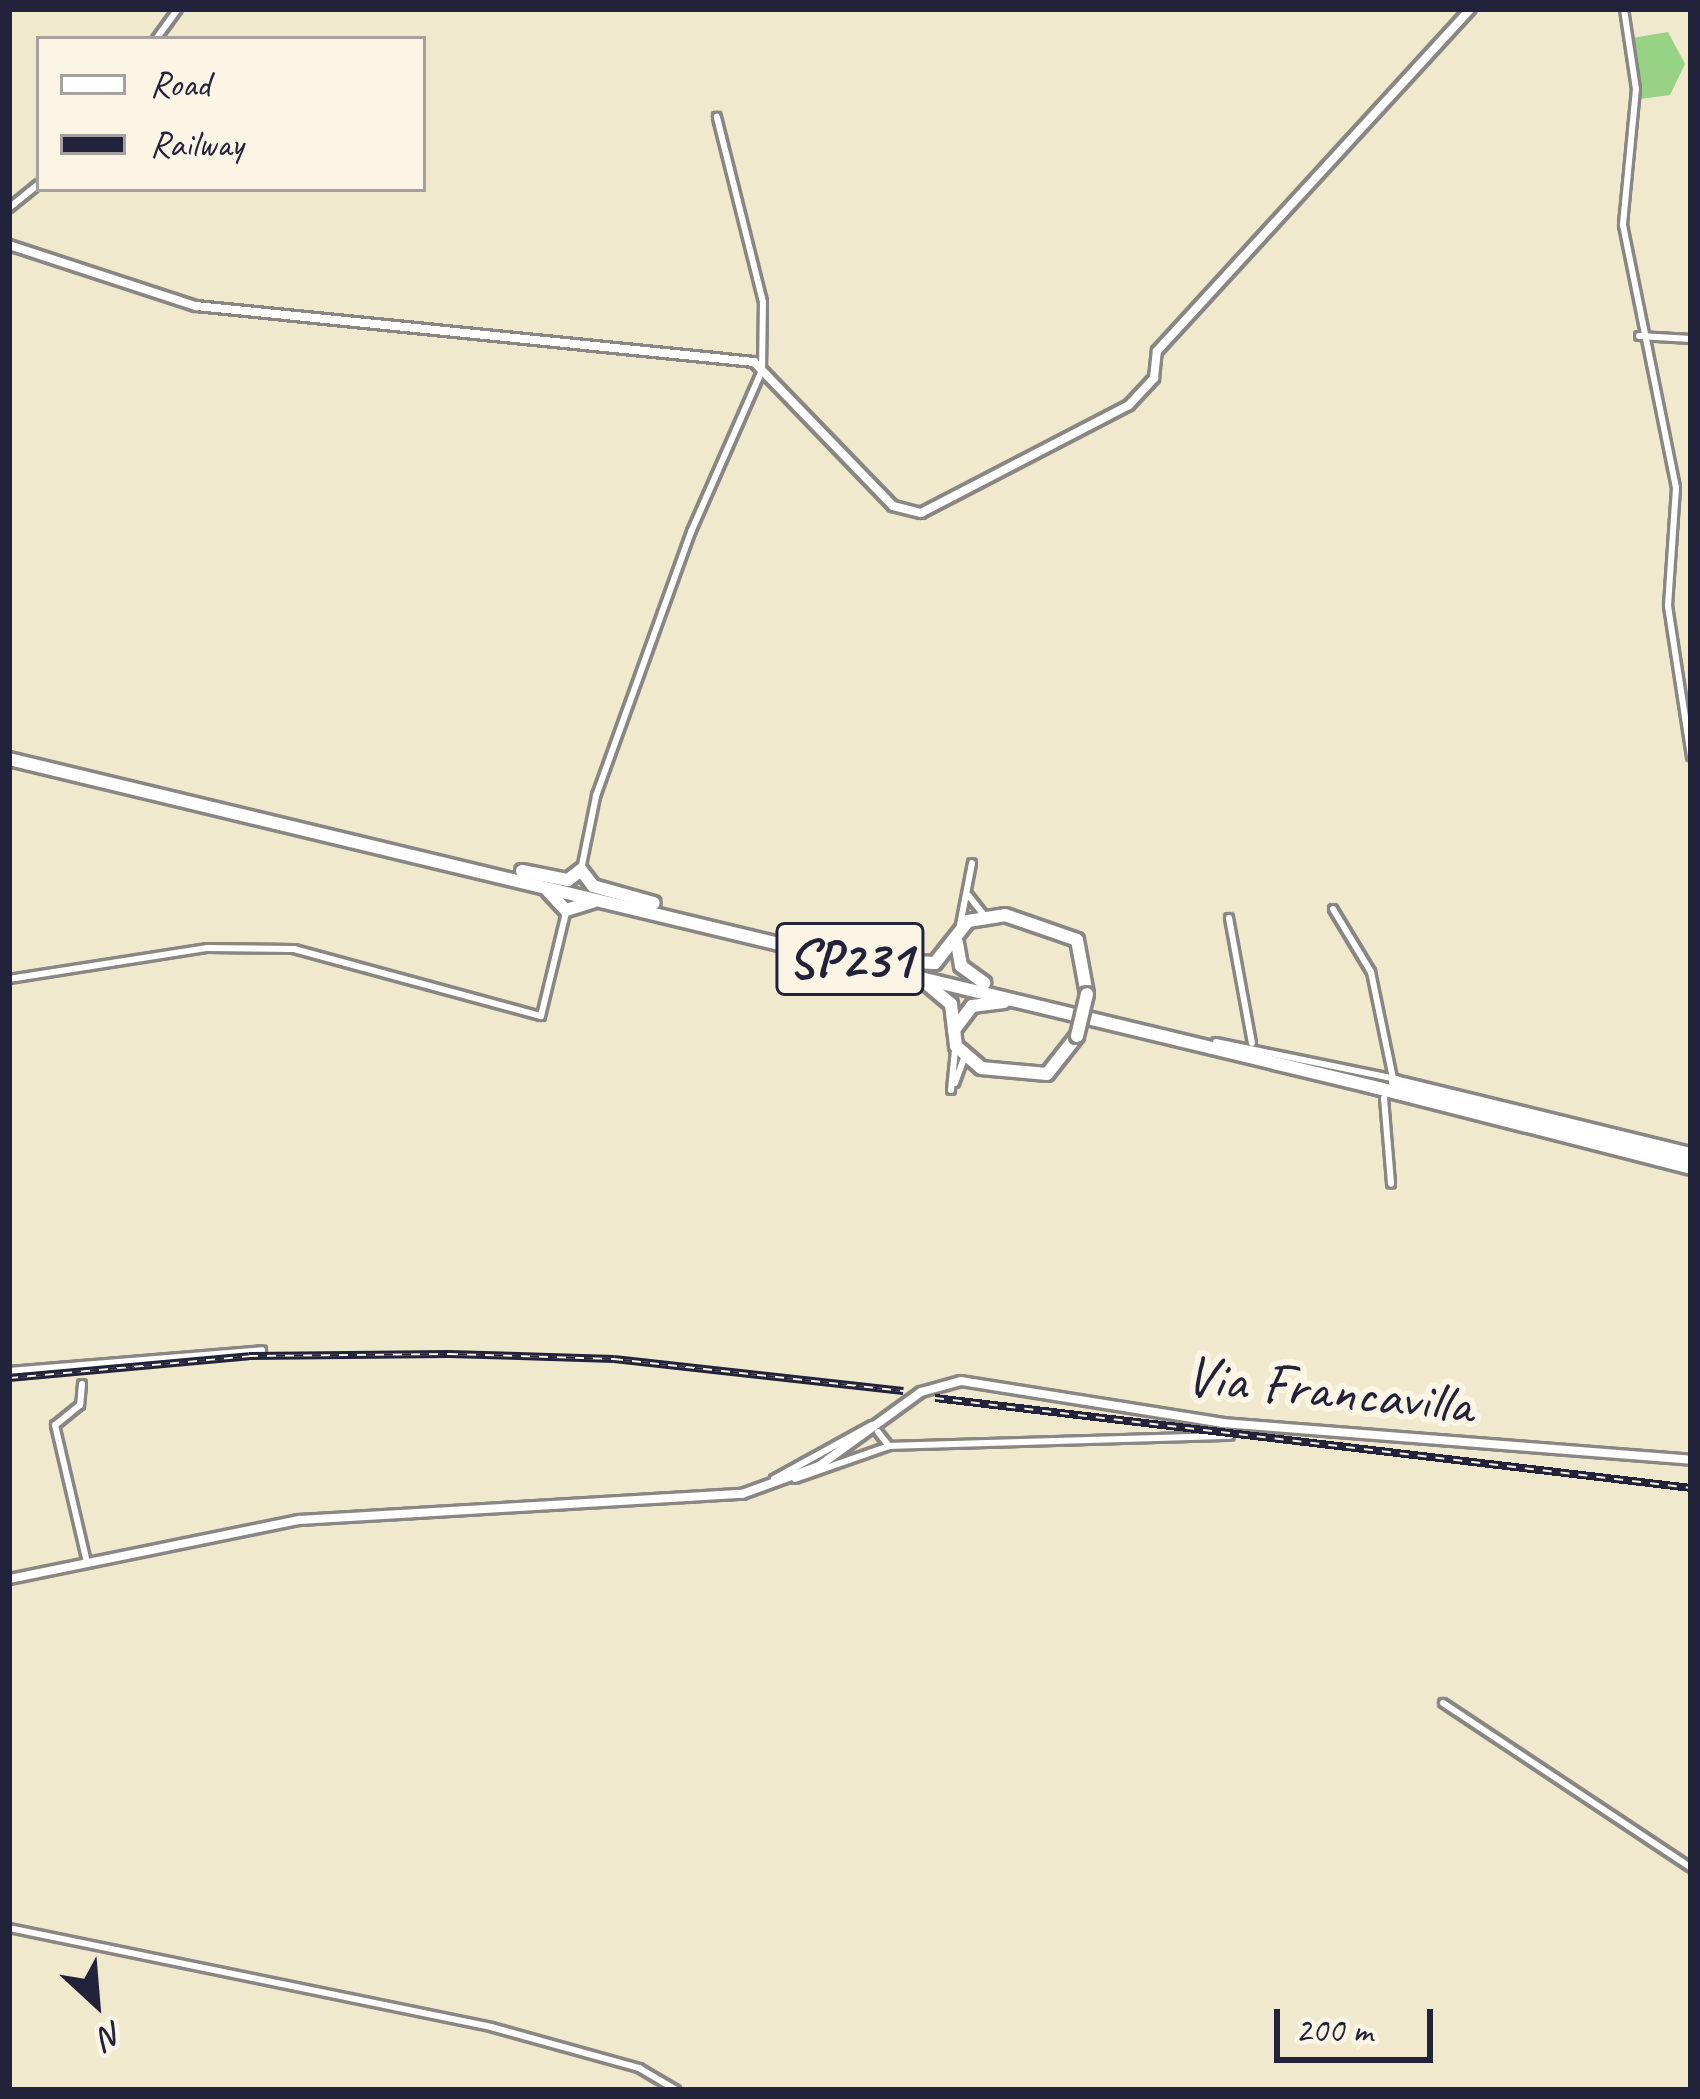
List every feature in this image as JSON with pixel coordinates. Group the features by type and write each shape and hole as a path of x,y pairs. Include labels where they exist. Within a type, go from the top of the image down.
{"highway":[{"name":"SP231","path":"9,755 654,903 1691,1159"},
{"path":"508,872 568,880 581,870 592,886 654,903"},
{"path":"508,872 555,893 566,910 586,901 674,916"},
{"name":"SP231","path":"508,872 1358,1082 1691,1159"},
{"path":"894,961 935,963 968,915"},
{"path":"968,915 961,966 985,983"},
{"path":"918,975 951,1004 958,1045 982,1068 1047,1074 1077,1036 1087,994 1087,955 1066,931 968,915"},
{"path":"958,1045 982,1002 1050,1007"}],"street":[{"path":"158,36 178,9"},
{"path":"9,244 196,306 734,357 762,370 908,514 944,506 1062,442 1147,386 1157,351 1470,9"},
{"path":"1624,9 1636,89 1623,225 1639,337 1676,488 1668,606 1691,756"},
{"path":"581,870 596,796 691,532 762,370 763,302 717,117"},
{"path":"9,208 36,186"},
{"path":"1639,337 1691,339"},
{"path":"968,915 972,863"},
{"path":"1333,909 1371,972 1393,1078"},
{"path":"9,980 208,948 294,949 541,1016 566,910"},
{"path":"1229,918 1252,1042"},
{"path":"1216,1042 1252,1042 1691,1159"},
{"path":"955,1075 958,1045"},
{"path":"955,1075 958,1045"},
{"path":"955,1075 982,1068"},
{"path":"1358,1082 1384,1097 1691,1159"},
{"path":"1384,1097 1390,1184"},
{"path":"9,1370 262,1350"},
{"name":"Via Francavilla","path":"822,1470 921,1392 961,1381 1052,1401 1691,1460"},
{"path":"82,1384 80,1405 56,1425 87,1562"},
{"path":"759,1490 875,1429 889,1446"},
{"path":"9,1580 299,1520 598,1511 759,1490 889,1446 1230,1436"},
{"path":"1443,1703 1691,1868"},
{"path":"9,1928 491,2027 639,2068 676,2090"}],"green space":[{"path":"1668,32 1685,64 1670,95 1640,99 1632,38"}],"railway":[{"path":"9,1378 249,1356 449,1354 614,1359 903,1391"},
{"path":"935,1398 1691,1488"}]}
